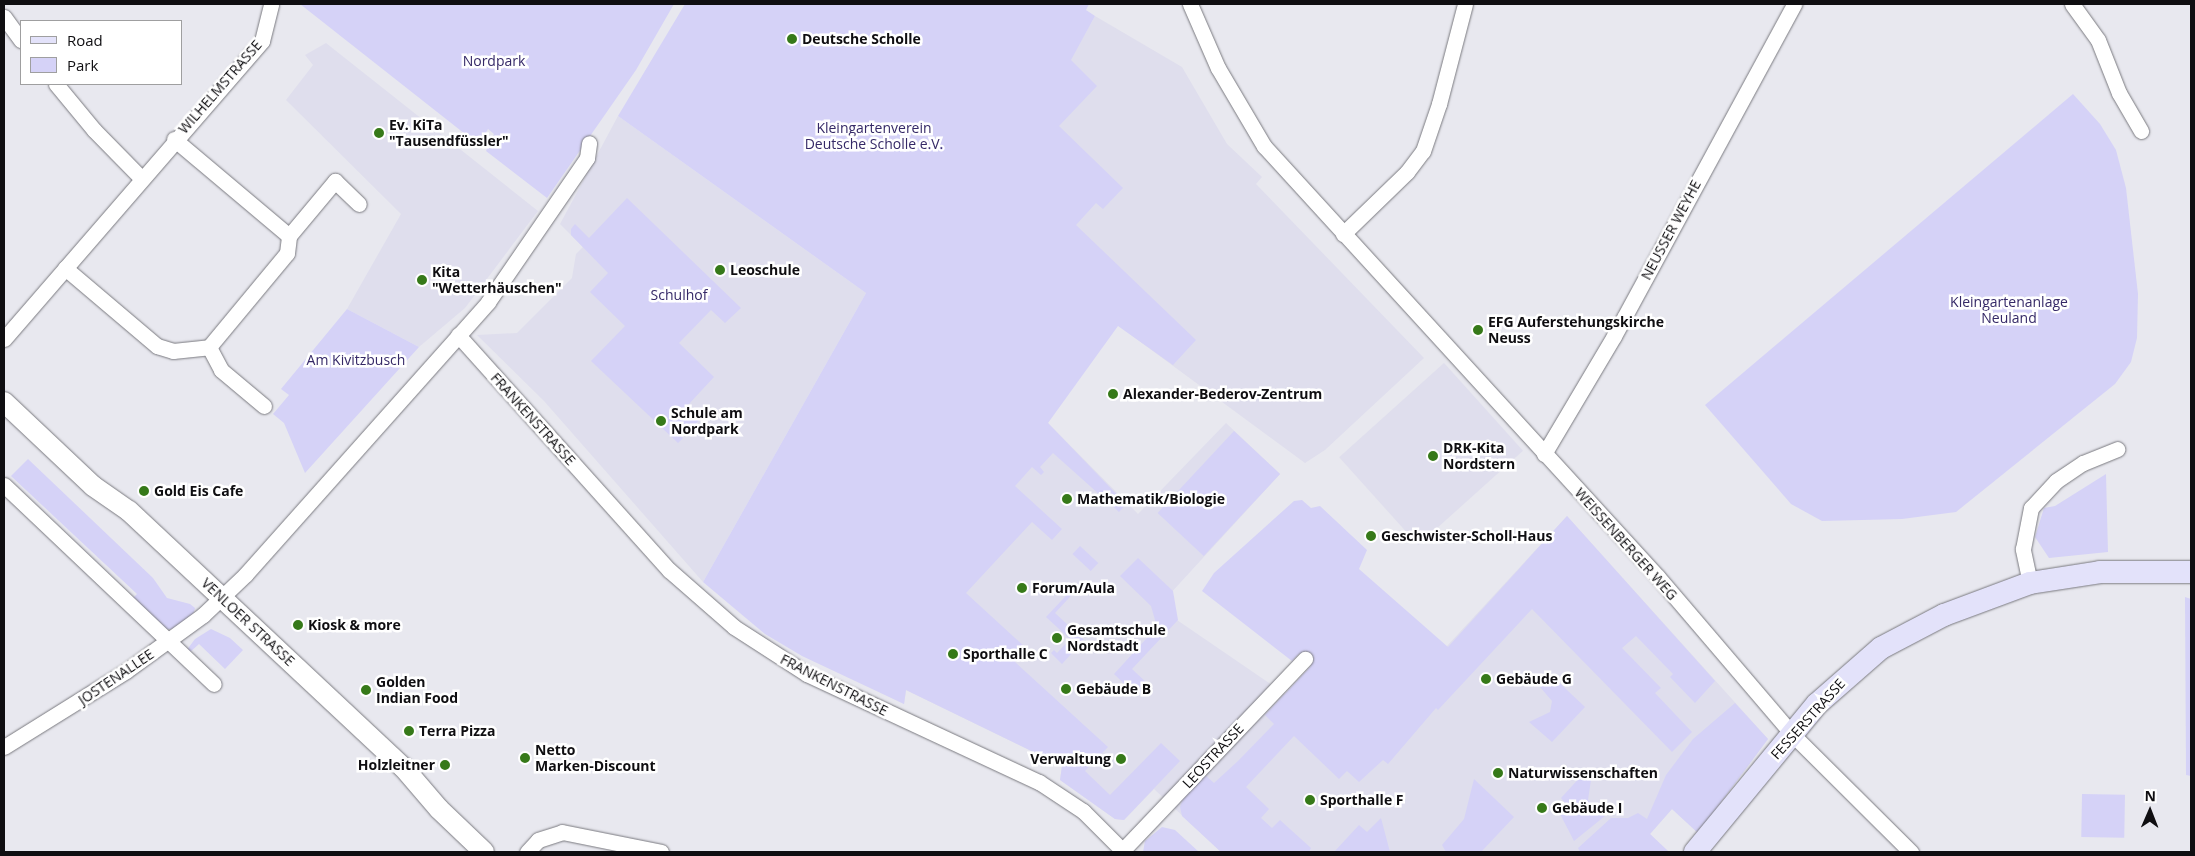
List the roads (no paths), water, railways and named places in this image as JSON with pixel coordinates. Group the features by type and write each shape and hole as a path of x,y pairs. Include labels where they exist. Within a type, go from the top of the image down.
{"main road":[{"name":"VENLOER STRASSE","path":"4,402 94,486 129,511 404,767 439,809 484,852"},
{"name":"FESSERSTRASSE","path":"1695,852 1830,691 1881,648 1960,608 2030,583 2100,572 2191,572"}],"street":[{"name":"WILHELMSTRASSE","path":"4,338 174,139 262,41 271,4"},
{"name":"WEISSENBERGER WEG","path":"1190,4 1218,68 1249,124 1264,146 1658,577 1792,734 1912,852"},
{"path":"1343,234 1407,172 1423,151 1439,104 1465,4"},
{"name":"NEUSSER WEYHE","path":"1544,454 1614,336 1794,4"},
{"path":"2072,4 2098,40 2122,100 2141,131"},
{"path":"4,18 20,39"},
{"path":"57,85 94,130 141,178"},
{"name":"WILHELMSTRASSE","path":"174,139 289,236"},
{"path":"222,598 488,302 552,213 587,158 589,143"},
{"path":"65,268 158,346 173,351 209,347 287,253 289,236 335,182 359,204"},
{"name":"FRANKENSTRASSE","path":"458,335 669,570 734,627 807,674 1040,782 1083,811 1122,852"},
{"path":"209,347 220,370 264,406"},
{"path":"2030,583 2023,542 2030,508 2056,481 2083,463 2117,449"},
{"path":"4,485 214,684"},
{"name":"JOSTENALLEE","path":"4,747 78,703 169,640 222,598"},
{"name":"LEOSTRASSE","path":"1122,852 1305,659"},
{"path":"527,852 538,840 562,832 660,852"}],"place":[{"name":"Deutsche Scholle","path":"792,39"},
{"name":"Ev. KiTa \"Tausendfüssler\"","path":"379,133"},
{"name":"Leoschule","path":"720,270"},
{"name":"Kita \"Wetterhäuschen\"","path":"422,280"},
{"name":"EFG Auferstehungskirche Neuss","path":"1478,330"},
{"name":"Alexander-Bederov-Zentrum","path":"1113,394"},
{"name":"Schule am Nordpark","path":"661,421"},
{"name":"DRK-Kita Nordstern","path":"1433,456"},
{"name":"Gold Eis Cafe","path":"144,491"},
{"name":"Mathematik/Biologie","path":"1067,499"},
{"name":"Geschwister-Scholl-Haus","path":"1371,536"},
{"name":"Forum/Aula","path":"1022,588"},
{"name":"Kiosk & more","path":"298,625"},
{"name":"Gesamtschule Nordstadt","path":"1057,638"},
{"name":"Sporthalle C","path":"953,654"},
{"name":"Gebäude G","path":"1486,679"},
{"name":"Gebäude B","path":"1066,689"},
{"name":"Golden Indian Food","path":"366,690"},
{"name":"Terra Pizza","path":"409,731"},
{"name":"Netto Marken-Discount","path":"525,758"},
{"name":"Verwaltung","path":"1121,759"},
{"name":"Holzleitner","path":"445,765"},
{"name":"Naturwissenschaften","path":"1498,773"},
{"name":"Sporthalle F","path":"1310,800"},
{"name":"Gebäude I","path":"1542,808"}],"park label":[{"name":"Nordpark","path":"494,61"},
{"name":"Kleingartenverein Deutsche Scholle e.V.","path":"874,136"},
{"name":"Schulhof","path":"679,295"},
{"name":"Kleingartenanlage Neuland","path":"2009,310"},
{"name":"Am Kivitzbusch","path":"356,360"}]}
